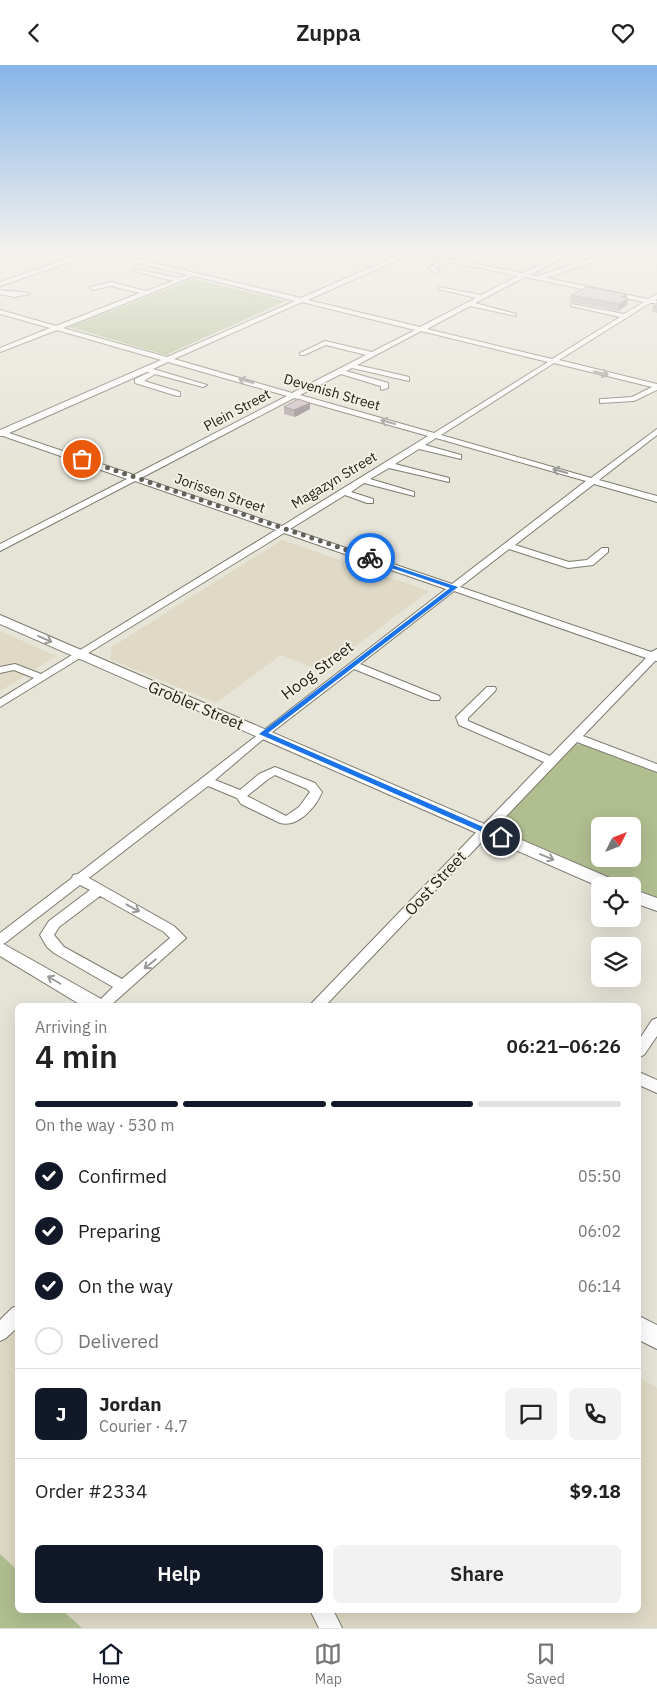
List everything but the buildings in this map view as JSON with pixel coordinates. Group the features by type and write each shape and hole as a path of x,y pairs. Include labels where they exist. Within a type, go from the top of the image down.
{"main road":[{"name":"Grobler Street","path":"0,619 592,877"},
{"path":"641,899 657,905"},
{"path":"0,949 93,1003"},
{"path":"641,1328 657,1338"}],"street":[{"name":"Devenish Street","path":"41,324 657,499"},
{"path":"0,350 66,324"},
{"path":"1,433 247,324"},
{"path":"399,324 657,387"},
{"name":"Plein Street","path":"0,547 430,324"},
{"name":"Magazyn Street","path":"0,704 613,324"},
{"path":"302,354 326,343 372,354"},
{"path":"349,365 406,379"},
{"path":"145,369 203,385"},
{"path":"338,371 380,383 385,385 384,388"},
{"path":"157,372 138,381 177,394"},
{"path":"603,401 634,399 657,387"},
{"name":"Hoog Street","path":"0,939 207,781 263,734 657,431"},
{"name":"Jorissen Street","path":"1,433 135,477 656,656"},
{"path":"418,446 458,457"},
{"path":"388,465 446,480"},
{"path":"363,480 411,494"},
{"path":"343,492 370,501"},
{"path":"509,546 568,565 590,563 605,550"},
{"name":"Oost Street","path":"319,1003 551,761 656,656"},
{"path":"352,665 435,698"},
{"path":"0,670 14,667 42,678"},
{"path":"491,689 462,717 463,723 551,761"},
{"path":"575,737 657,768"},
{"path":"207,781 241,795 245,801 287,820 304,810 314,798 316,792 312,787 275,771 263,777 241,795"},
{"path":"78,878 178,935 177,942 104,1003"},
{"path":"99,889 54,924 47,935 52,944 59,950 123,986"},
{"path":"641,1048 657,1024"},
{"path":"641,1079 657,1087"},
{"path":"0,1332 15,1317"},
{"path":"323,1613 331,1628"}],"shaded area":[{"path":"282,540 429,591 322,671 281,655 216,703 110,659 112,647"},
{"path":"0,631 56,656 0,691"},
{"path":"15,1324 15,1613 641,1613 641,1378 657,1388 657,1628 0,1628 0,1340"}],"green space":[{"path":"77,324 235,324 166,355 69,327"},
{"path":"574,744 585,745 657,773 657,898 641,891 641,877 609,877 501,830 498,825 499,820"},
{"path":"0,1554 15,1568 15,1613 65,1613 82,1628 0,1628"}],"way so far":[{"path":"82,459 202,502 370,558"}],"route":[{"path":"370,558 455,587 263,734 501,837"}]}
